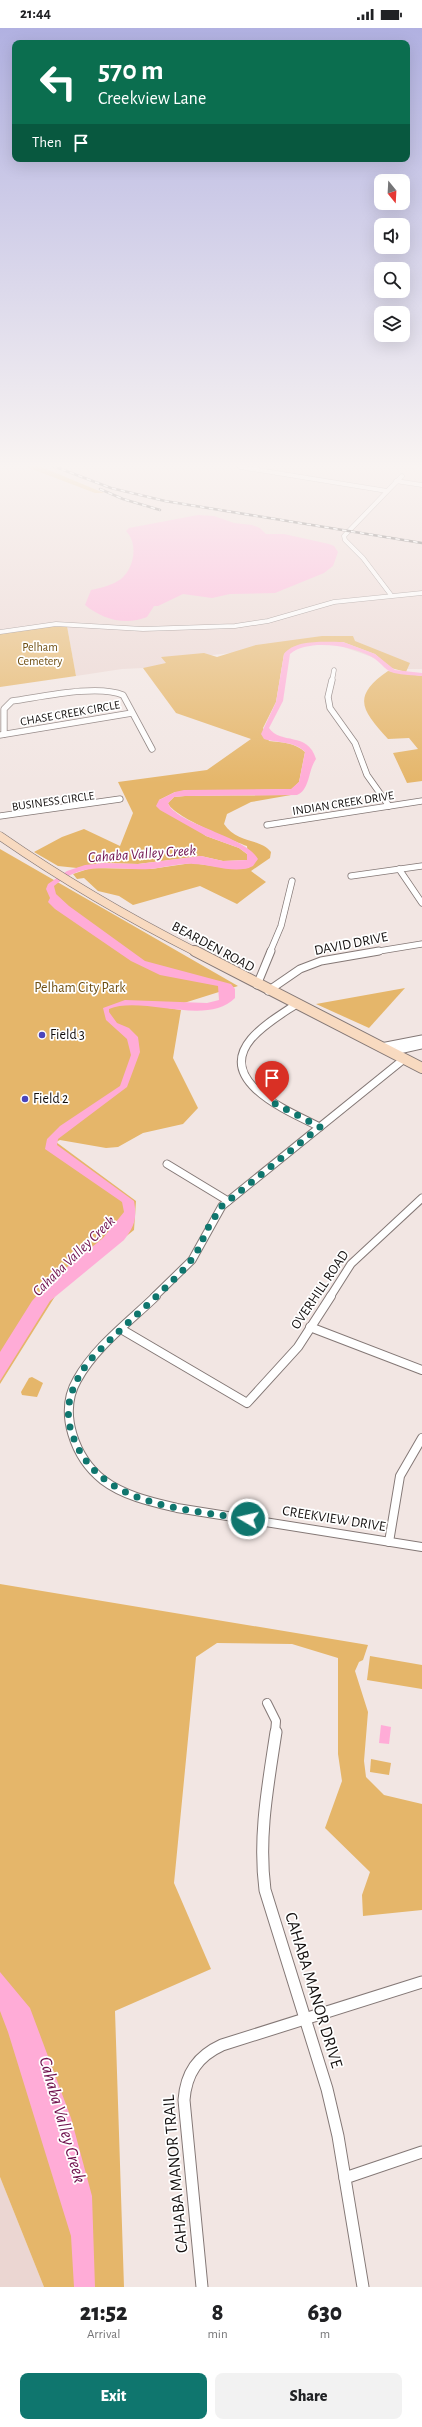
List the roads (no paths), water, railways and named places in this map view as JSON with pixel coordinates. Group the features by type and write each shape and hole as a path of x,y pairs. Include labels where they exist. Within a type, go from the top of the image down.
{"street":[{"path":"374,571 391,595"},
{"path":"0,632 52,624 143,629 235,626 268,621 334,602 422,592"},
{"path":"334,670 328,697 330,708 355,743 367,775 389,806"},
{"name":"CHASE CREEK CIRCLE","path":"116,689 123,695 132,713 2,734 4,709 12,701 92,690 116,689"},
{"path":"132,713 152,749"},
{"name":"BUSINESS CIRCLE","path":"0,816 120,800"},
{"name":"BUSINESS CIRCLE","path":"0,819 101,805 109,801"},
{"name":"INDIAN CREEK DRIVE","path":"267,825 422,801"},
{"name":"BEARDEN ROAD","path":"0,836 53,871 155,931 295,1005 422,1068"},
{"path":"351,876 422,866"},
{"path":"399,869 422,903"},
{"path":"257,985 281,926 292,881"},
{"name":"DAVID DRIVE","path":"268,990 300,969 321,961 422,944"},
{"path":"295,1005 250,1040 241,1056 241,1065 247,1081 265,1097 320,1127"},
{"path":"380,1047 422,1039"},
{"path":"390,1052 422,1044"},
{"name":"CREEKVIEW DRIVE","path":"404,1059 228,1201 215,1215 196,1254 188,1264 88,1363 76,1381 69,1401 68,1417 76,1445 87,1463 103,1480 116,1488 140,1498 177,1508 422,1547"},
{"path":"167,1164 228,1201"},
{"name":"OVERHILL ROAD","path":"122,1329 247,1403 290,1357 351,1264 422,1198"},
{"path":"310,1327 422,1370"},
{"path":"389,1542 394,1501 400,1476 422,1438"},
{"name":"CAHABA MANOR DRIVE","path":"267,1703 276,1721 276,1730 263,1830 262,1873 265,1890 327,2089 345,2178 363,2287"},
{"name":"CAHABA MANOR TRAIL","path":"202,2287 184,2100 186,2077 197,2060 212,2049 422,1982"},
{"path":"345,2178 422,2152"}],"water":[{"path":"127,571 326,571 275,593 230,594 212,598 183,594 158,606 154,606 147,617 139,620 114,620 99,614 85,605 91,590 107,586 118,581"},
{"path":"311,642 343,642 375,654 395,670 422,673 422,676 391,672 367,654 345,647 320,645 298,649 290,654 283,701 269,728 280,736 301,741 312,750 316,759 304,789 297,795 174,797 168,803 173,810 183,817 240,844 251,851 258,859 253,866 231,869 200,864 188,864 150,869 89,869 77,872 54,886 56,894 69,906 145,961 231,984 235,989 235,998 223,1006 208,1010 192,1011 139,1005 109,1009 109,1012 117,1023 129,1028 138,1037 140,1052 127,1087 58,1139 57,1145 134,1201 135,1217 133,1226 124,1240 50,1301 0,1381 0,1352 32,1301 50,1281 103,1238 124,1212 122,1202 45,1149 47,1139 60,1126 120,1086 131,1055 127,1039 106,1020 103,1008 125,1000 207,1003 219,1000 218,986 160,975 131,961 55,909 48,902 50,898 46,889 48,884 67,871 85,865 103,863 138,864 201,856 223,861 247,860 247,854 239,848 206,836 160,810 156,806 159,800 175,792 184,790 291,789 299,782 305,752 301,748 291,744 264,739 261,734 276,702 284,654 295,646"},
{"path":"381,1725 391,1727 389,1744 379,1743"},
{"name":"Cahaba Valley Creek","path":"0,1972 30,2008 71,2118 92,2196 95,2287 74,2287 71,2236 8,2032 0,2011"}],"place":[{"name":"Field 3","path":"42,1035"},
{"name":"Field 2","path":"25,1099"}],"park label":[{"name":"Pelham Cemetery","path":"40,654"},
{"name":"Pelham City Park","path":"80,988"}]}
